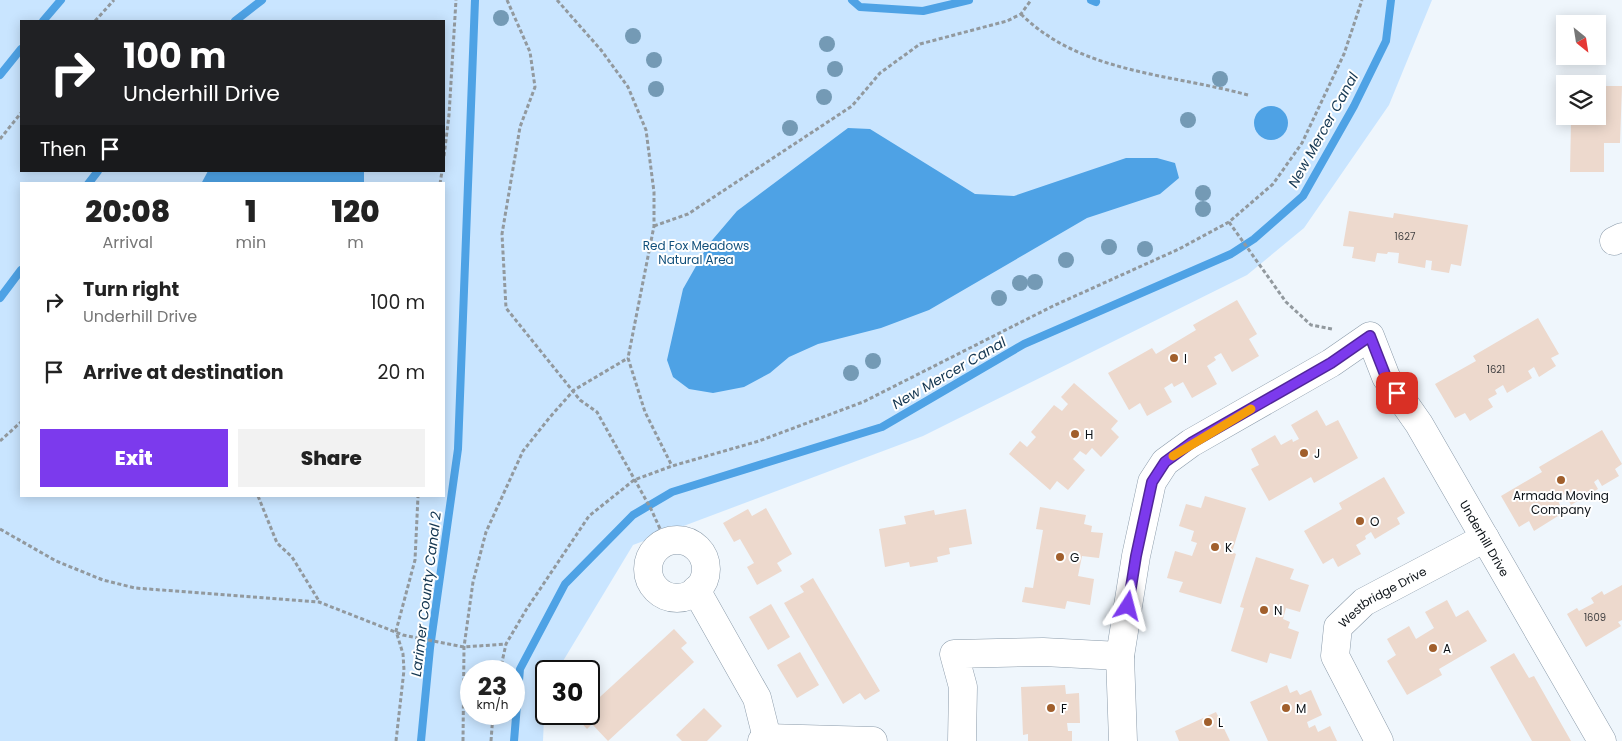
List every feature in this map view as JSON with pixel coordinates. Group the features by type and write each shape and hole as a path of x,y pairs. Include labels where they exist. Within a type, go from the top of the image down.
{"street":[{"name":"Underhill Drive","path":"1370,336 1386,377 1419,424 1602,741"},
{"path":"1123,741 1120,656 1136,556 1152,482 1165,462 1191,443 1331,363 1370,336"},
{"name":"Westbridge Drive","path":"1379,741 1335,656 1338,627 1364,602 1485,538"},
{"path":"684,541 699,550 706,566 705,575 696,590 688,596 668,596 652,584 648,565 658,547 666,542 684,541"},
{"path":"696,590 757,698 764,739 873,741"},
{"path":"962,741 963,686 954,654 1043,652 1120,656"}],"path":[{"path":"96,20 114,0"},
{"path":"445,148 449,115 456,0"},
{"path":"507,0 530,52 535,87 520,127 502,234 506,308 524,334 574,390 580,400 597,412 651,509 666,542"},
{"path":"558,0 601,50 628,87 646,130 654,192 654,226 628,358 645,412 672,466"},
{"path":"654,226 688,214 852,106 880,73 920,44 1007,21 1021,14 1031,0"},
{"path":"502,660 506,644 526,610 589,516 634,480 672,466 759,441 863,402 1053,306 1179,249 1229,222 1273,184 1302,143 1344,54 1362,0"},
{"path":"1021,14 1035,29 1072,50 1122,68 1248,95"},
{"path":"0,139 20,114"},
{"path":"1229,222 1286,302 1311,325 1370,336"},
{"path":"463,741 464,647 473,582 486,532 523,451 574,390 628,358"},
{"path":"0,441 20,423"},
{"path":"258,497 277,544 292,557 320,602"},
{"path":"396,741 404,670 403,654 396,631 415,560 418,497"},
{"path":"0,529 56,561 104,580 135,588 320,602 363,621 403,635 464,647 506,644"},
{"path":"491,741 492,725"}],"green space":[{"name":"Red Fox Meadows Natural Area","path":"0,0 1432,0 1389,105 1304,228 1247,275 923,436 633,545 564,660 535,660 535,725 544,725 543,741 0,741"}],"water":[{"path":"1271,106 1278,107 1283,111 1287,116 1287,130 1283,135 1278,139 1271,140 1264,139 1259,135 1255,130 1254,123 1255,116 1259,111 1264,107"},
{"path":"848,128 870,129 975,194 1014,196 1126,158 1157,158 1175,163 1179,178 1160,194 1087,218 929,310 881,328 818,344 789,357 770,373 744,387 713,393 689,389 673,377 667,360 683,289 708,245 737,211"},
{"path":"207,172 364,172 364,182 202,182"}],"building":[{"path":"1606,86 1622,86 1620,143 1604,143 1604,172 1570,172 1571,125 1606,125"},
{"path":"1349,211 1393,218 1394,213 1468,225 1461,266 1451,264 1449,273 1431,270 1432,261 1426,260 1425,268 1398,263 1399,253 1388,252 1387,254 1377,253 1375,262 1352,258 1354,247 1343,246"},
{"name":"I","path":"1237,300 1257,334 1249,339 1259,356 1232,372 1221,353 1214,357 1216,360 1207,366 1217,384 1192,398 1183,382 1174,387 1172,383 1164,388 1172,402 1147,416 1140,403 1129,410 1108,373 1152,348 1156,354 1196,330 1193,325"},
{"path":"1538,318 1559,354 1551,358 1556,366 1539,377 1534,367 1528,371 1532,378 1507,393 1503,385 1495,390 1497,394 1488,399 1493,407 1470,421 1465,413 1455,418 1435,384 1476,361 1473,356"},
{"name":"H","path":"1074,383 1118,421 1111,429 1119,437 1101,457 1092,448 1086,455 1080,451 1073,459 1085,470 1068,490 1057,481 1050,490 1009,454 1020,441 1027,447 1036,437 1031,432 1054,405 1062,411 1068,404 1061,397"},
{"name":"J","path":"1317,410 1326,426 1338,420 1358,458 1314,483 1311,477 1269,501 1251,469 1259,465 1251,449 1275,435 1281,445 1292,439 1293,442 1299,439 1291,425"},
{"name":"Armada Moving Company","path":"1602,430 1622,464 1615,469 1619,476 1602,486 1598,479 1594,482 1598,489 1571,505 1565,494 1557,499 1560,505 1554,509 1558,516 1534,531 1529,521 1519,527 1501,496 1542,472 1539,467"},
{"name":"O","path":"1384,477 1405,513 1397,518 1400,524 1375,539 1371,532 1365,536 1366,539 1356,545 1361,554 1338,567 1333,558 1323,564 1304,531 1342,509 1339,503"},
{"name":"K","path":"1205,496 1246,508 1232,552 1236,554 1221,604 1179,592 1183,582 1167,578 1175,551 1192,556 1197,543 1191,541 1194,531 1179,526 1186,504 1201,508"},
{"name":"G","path":"1040,507 1086,515 1084,524 1092,526 1091,532 1103,533 1099,558 1082,556 1078,576 1094,579 1090,605 1067,601 1065,609 1022,602 1025,587 1033,588 1043,530 1036,529"},
{"path":"766,508 792,554 777,563 782,571 757,585 747,567 754,563 740,539 734,542 723,523 748,509 752,516"},
{"path":"966,509 972,544 949,548 950,554 937,557 938,562 910,567 909,562 885,567 879,529 906,524 904,516 934,510 935,515"},
{"name":"N","path":"1256,557 1294,569 1290,579 1309,585 1300,612 1286,608 1283,619 1290,622 1288,628 1299,632 1291,659 1270,653 1267,663 1231,651 1244,608 1240,607"},
{"path":"813,578 880,691 865,700 860,693 843,704 784,603 804,592 800,586"},
{"path":"1622,585 1622,620 1618,622 1621,626 1586,647 1567,614 1577,608 1579,611 1594,603 1591,598 1602,591 1604,595"},
{"name":"A","path":"1447,600 1456,617 1468,610 1487,641 1439,669 1442,675 1407,695 1387,661 1396,655 1387,639 1409,626 1416,639 1434,628 1425,612"},
{"path":"771,604 790,637 768,650 749,617"},
{"path":"674,629 687,643 681,648 694,662 608,741 593,725 600,725 600,697"},
{"path":"800,652 819,685 797,698 777,665"},
{"path":"1514,653 1529,678 1534,676 1571,741 1532,741 1490,667"},
{"name":"F","path":"1065,685 1066,694 1079,693 1080,723 1067,723 1068,731 1072,731 1072,741 1028,741 1028,734 1023,735 1021,687"},
{"name":"M","path":"1287,685 1290,693 1297,690 1300,695 1311,690 1322,715 1307,722 1309,728 1315,725 1318,732 1330,726 1337,741 1268,741 1250,702"},
{"path":"704,708 722,726 707,741 682,741 676,735"},
{"name":"L","path":"1216,712 1230,741 1179,741 1175,731"}],"waterway":[{"name":"Larimer County Canal 2","path":"44,20 61,0"},
{"path":"236,20 262,0"},
{"name":"Larimer County Canal 2","path":"421,741 430,648 458,449 475,0"},
{"path":"852,0 860,7 923,11 969,0"},
{"path":"1091,0 1096,2"},
{"name":"New Mercer Canal","path":"514,741 520,669 565,584 633,515 672,492 882,427 1024,344 1231,254 1254,239 1303,196 1354,106 1386,41 1391,0"},
{"name":"Larimer County Canal 2","path":"0,75 20,50"},
{"path":"90,182 97,172"},
{"path":"0,298 20,271"}],"slow traffic":[{"path":"1173,456 1191,443 1251,409"}],"place":[{"name":"I","path":"1174,358"},
{"name":"H","path":"1075,434"},
{"name":"J","path":"1304,453"},
{"name":"Armada Moving Company","path":"1561,480"},
{"name":"O","path":"1360,521"},
{"name":"K","path":"1215,547"},
{"name":"G","path":"1060,557"},
{"name":"N","path":"1264,610"},
{"name":"A","path":"1433,648"},
{"name":"F","path":"1051,708"},
{"name":"M","path":"1286,708"},
{"name":"L","path":"1208,722"}],"route":[{"path":"1128,606 1136,556 1152,482 1165,462 1191,443 1331,363 1370,336 1386,377 1397,393"}]}
